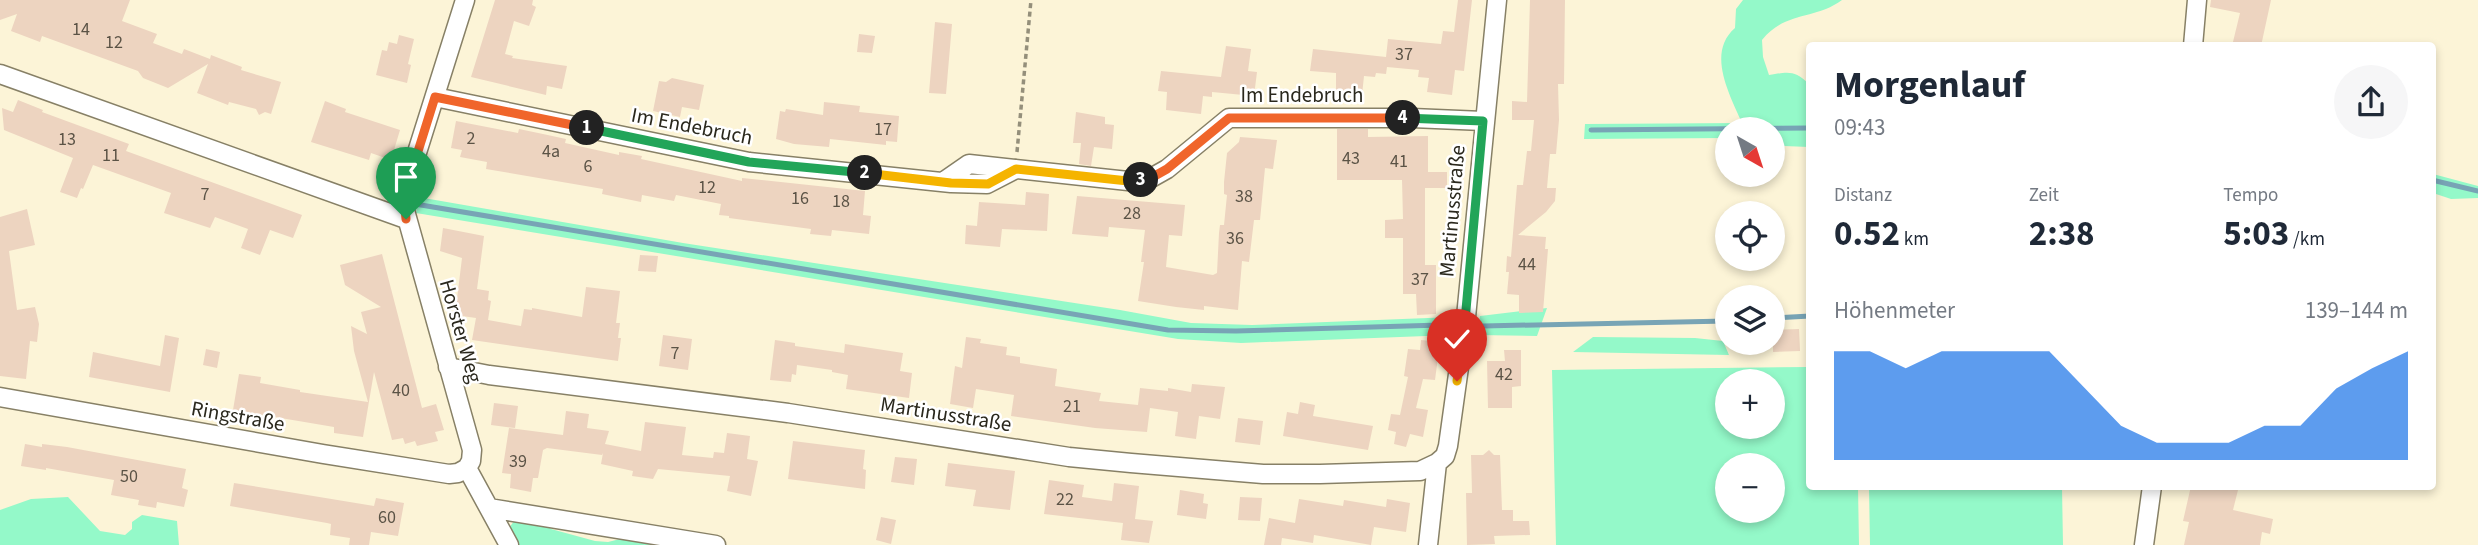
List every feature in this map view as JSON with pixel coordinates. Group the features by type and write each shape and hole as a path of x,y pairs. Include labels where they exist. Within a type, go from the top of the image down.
{"street":[{"name":"Horster Weg","path":"466,0 404,196 406,219 472,450 467,468 509,545"},
{"name":"Martinusstraße","path":"448,367 489,376 845,421 1069,457 1263,474 1420,471 1437,464 1445,456 1448,446 1465,317 1497,0"},
{"path":"2193,42 2197,0"},
{"path":"0,74 406,219"},
{"name":"Im Endebruch","path":"435,97 749,162 943,181 969,164 1128,181 1151,178 1167,169 1229,118 1412,118 1483,121"},
{"name":"Ringstraße","path":"0,397 449,474 467,468"},
{"name":"Martinusstraße","path":"1428,545 1437,464"},
{"path":"2144,545 2151,490"},
{"path":"489,508 716,545"}],"path":[{"path":"1016,169 1031,0"}],"green space":[{"path":"1743,0 1842,0 1821,11 1780,24 1762,40 1763,57 1769,75 1791,73 1806,82 1806,147 1785,146 1785,117 1740,117 1727,87 1721,62 1726,38 1735,28 1736,9"},
{"path":"1715,123 1715,138 1584,139 1585,124"},
{"path":"2436,175 2478,186 2478,198 2451,199 2436,194"},
{"path":"418,197 683,243 1191,323 1252,325 1453,317 1452,335 1241,343 1178,339 416,213"},
{"path":"1547,308 1537,336 1477,335 1480,316"},
{"path":"1593,337 1715,340 1715,355 1573,352"},
{"path":"1806,367 1806,490 1858,490 1859,545 1556,545 1552,370"},
{"path":"1869,490 2062,490 2063,545 1870,545"},
{"path":"68,497 100,531 125,535 132,529 132,522 142,515 177,521 179,545 0,545 0,510 31,499"},
{"path":"517,517 544,520 551,529 595,541 608,542 628,534 650,539 654,545 513,545 509,528"}],"building":[{"path":"0,0 130,0 122,21 157,34 153,43 182,54 184,49 210,59 211,55 242,67 241,70 281,82 271,114 265,112 259,115 256,109 229,102 228,105 197,93 208,64 168,88 143,78 138,71 42,36 40,42 11,31 17,14 0,20"},
{"path":"495,0 533,0 532,5 536,7 529,26 514,21 505,54 513,56 512,58 567,66 562,89 547,86 546,95 471,77"},
{"path":"1458,0 1472,0 1464,71 1455,70 1452,95 1427,92 1429,78 1418,77 1419,70 1387,67 1386,74 1364,76 1362,95 1336,92 1336,73 1310,71 1313,49 1386,57 1388,39 1441,44 1443,31 1454,32"},
{"path":"1530,0 1565,0 1564,84 1558,84 1556,154 1550,154 1547,188 1556,188 1555,201 1518,235 1546,237 1545,249 1548,249 1543,312 1519,313 1519,295 1507,294 1507,256 1511,257 1517,185 1523,185 1527,151 1531,151 1534,120 1512,120 1512,101 1527,102"},
{"path":"2211,0 2271,0 2262,42 2233,42 2240,13 2210,7"},
{"path":"935,22 952,24 946,94 929,93"},
{"path":"859,34 875,36 872,53 857,52"},
{"path":"399,35 414,39 407,83 376,75 382,50 387,51 389,42 397,44"},
{"path":"1226,46 1251,49 1248,71 1257,72 1254,96 1212,92 1212,97 1203,96 1201,114 1166,110 1167,92 1158,91 1161,71 1221,77"},
{"path":"672,78 704,85 699,110 682,107 680,117 653,111 659,81 666,82"},
{"path":"18,100 43,110 42,112 129,144 126,151 302,215 293,238 270,230 260,255 241,248 248,229 215,217 210,228 164,213 171,193 93,165 77,198 60,192 73,158 4,130 2,108 13,112"},
{"path":"325,101 346,109 345,112 400,130 391,160 371,153 369,160 311,142"},
{"path":"824,102 860,106 859,112 899,116 897,142 886,141 886,145 830,139 829,147 794,144 776,139 780,111 785,112 786,109 823,115"},
{"path":"1076,112 1105,117 1105,124 1114,125 1112,149 1094,147 1091,166 1079,164 1081,143 1073,143"},
{"path":"456,121 518,133 519,129 543,134 566,139 565,143 619,155 619,152 642,156 641,159 742,181 742,178 865,191 863,215 871,216 869,234 832,230 831,236 810,234 811,229 719,215 721,204 676,195 674,201 642,195 641,202 602,194 603,189 486,169 487,162 460,157 462,150 451,148"},
{"path":"1337,129 1368,129 1368,137 1428,136 1428,172 1447,172 1447,188 1425,188 1425,265 1436,265 1436,314 1417,315 1416,294 1403,294 1403,238 1385,238 1385,220 1403,219 1402,180 1337,180"},
{"path":"1240,137 1277,140 1273,169 1265,168 1260,220 1254,220 1249,262 1242,261 1238,310 1204,306 1204,310 1138,301 1144,262 1141,262 1145,230 1109,227 1108,237 1072,234 1077,196 1185,205 1182,236 1169,235 1166,267 1213,275 1217,273 1220,225 1224,225 1227,195 1224,194 1224,182 1227,153 1239,142"},
{"path":"1026,192 1049,194 1047,231 1002,229 1000,247 965,244 966,225 977,226 979,202 1025,205"},
{"path":"27,209 35,245 9,251 17,310 35,307 39,324 37,342 30,341 26,379 0,376 0,217"},
{"path":"443,228 484,236 477,289 489,291 488,300 491,301 488,320 521,326 524,309 532,308 582,317 586,287 620,291 616,323 620,323 618,338 621,338 618,361 472,340 476,318 455,315 462,258 440,251"},
{"path":"382,254 422,408 436,404 444,430 435,432 438,441 417,446 415,441 405,444 403,438 392,440 374,372 363,437 334,433 334,427 233,410 239,374 261,377 260,383 300,392 368,402 354,351 351,326 367,334 361,312 381,307 345,285 340,265"},
{"path":"640,255 658,256 656,272 638,271"},
{"path":"1799,329 1800,351 1785,352 1785,330"},
{"path":"165,335 179,338 170,392 89,377 93,352 160,366"},
{"path":"663,335 692,339 688,370 659,366"},
{"path":"966,337 981,339 980,343 1007,347 1006,355 1020,357 1020,363 1057,369 1055,386 1101,393 1099,401 1138,405 1140,388 1168,391 1168,388 1191,392 1192,384 1225,387 1220,419 1199,416 1196,439 1175,436 1178,412 1150,408 1147,432 1095,428 1011,416 1014,395 976,389 973,408 950,404 955,366 962,368"},
{"path":"775,340 795,343 795,346 844,353 845,344 903,353 900,371 912,373 909,398 846,389 848,375 797,365 796,375 792,374 791,382 770,380"},
{"path":"1421,340 1440,342 1435,380 1423,379 1416,408 1428,410 1423,437 1410,434 1406,447 1394,444 1396,432 1388,430 1391,414 1400,415 1408,377 1404,376 1408,349 1420,350"},
{"path":"206,349 220,352 217,368 203,365"},
{"path":"1504,350 1521,350 1521,386 1512,387 1512,408 1488,408 1487,361 1505,361"},
{"path":"1300,402 1315,405 1313,416 1373,426 1368,450 1283,436 1287,412 1298,414"},
{"path":"494,403 518,406 515,428 491,425"},
{"path":"566,411 589,414 587,428 609,431 605,444 641,451 645,422 686,427 682,455 713,458 714,452 724,453 727,433 750,436 747,459 758,461 751,496 727,491 730,476 658,469 653,479 632,476 633,471 601,464 603,453 547,448 543,450 538,478 533,478 531,492 510,488 511,474 502,473 509,428 563,435"},
{"path":"1238,418 1263,421 1260,445 1235,442"},
{"path":"793,441 865,450 865,489 788,479"},
{"path":"25,444 67,447 186,469 182,488 188,490 184,507 157,502 156,508 138,505 139,500 111,495 114,480 21,466"},
{"path":"1489,450 1494,455 1500,455 1502,510 1513,510 1513,521 1529,521 1530,535 1494,536 1495,544 1467,545 1466,493 1472,493 1471,455 1483,455"},
{"path":"895,457 917,459 914,485 891,482"},
{"path":"948,463 1015,471 1010,510 973,506 976,490 945,486"},
{"path":"1049,480 1084,485 1082,497 1112,501 1114,483 1139,486 1135,519 1153,521 1149,543 1121,540 1123,523 1044,514"},
{"path":"234,483 374,506 376,498 404,503 398,536 371,532 369,545 349,545 350,538 330,535 331,524 230,506"},
{"path":"1180,490 1204,494 1203,503 1208,504 1206,519 1177,515"},
{"path":"2190,490 2238,490 2233,510 2273,519 2270,534 2262,532 2260,545 2184,545 2189,522 2183,521"},
{"path":"1240,497 1262,498 1260,521 1238,520"},
{"path":"1299,499 1343,506 1344,500 1386,507 1387,499 1410,503 1406,532 1374,527 1371,545 1314,535 1313,543 1282,538 1281,545 1264,545 1269,518 1295,523"},
{"path":"881,517 896,520 891,544 876,540"}],"waterway":[{"path":"1591,130 1806,128"},
{"path":"2436,181 2478,191"},
{"path":"409,203 1168,330 1236,331 1441,325"},
{"path":"1785,317 1806,316"},
{"path":"1483,326 1715,321"}],"route":[{"path":"406,219 404,196 435,97 749,162 951,183 988,184 1016,169 1128,181 1151,178 1167,169 1229,118 1412,118 1483,121 1457,381"}]}
